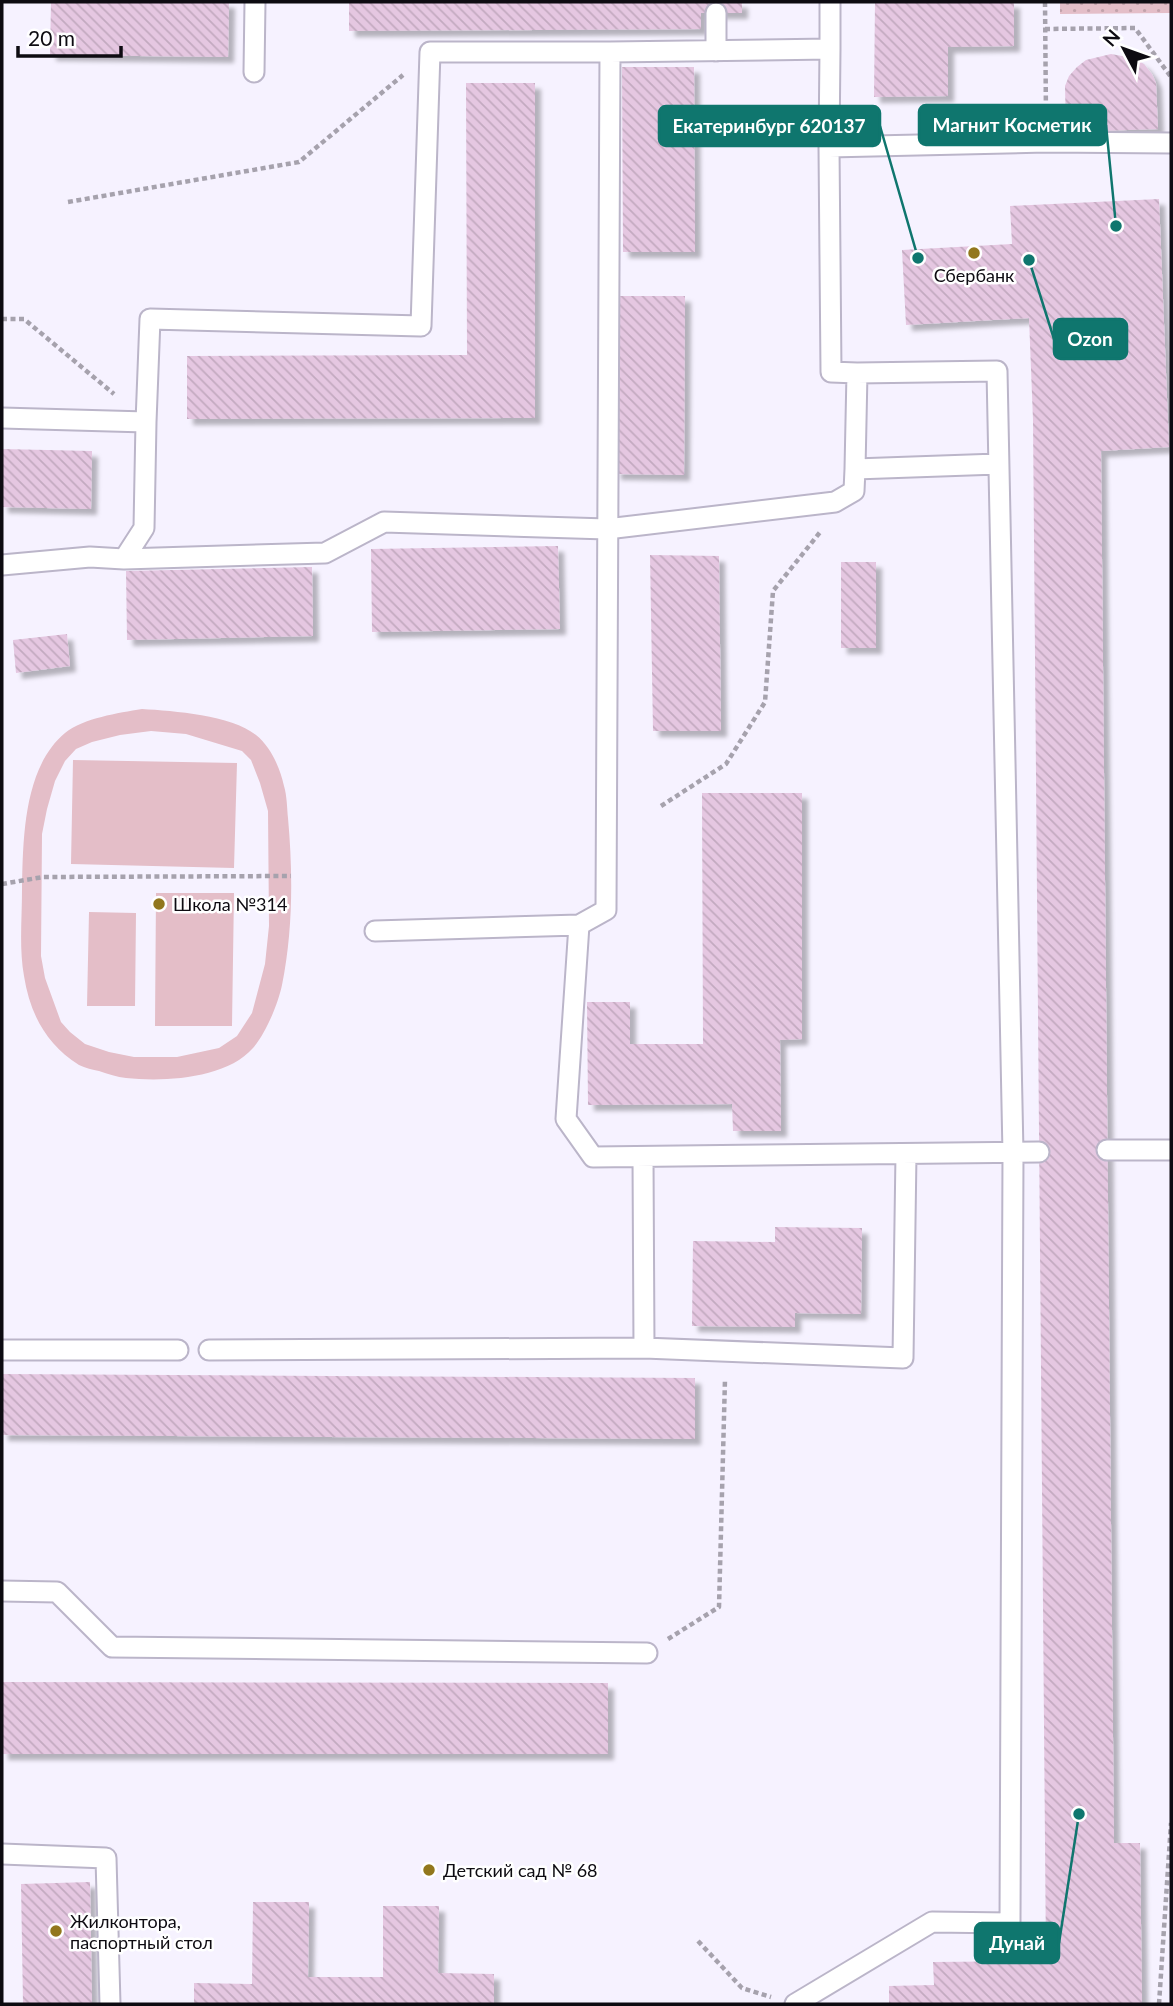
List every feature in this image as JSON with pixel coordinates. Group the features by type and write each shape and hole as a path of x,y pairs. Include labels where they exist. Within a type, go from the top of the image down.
{"lane":[{"path":"254,72 255,2"},
{"path":"795,2004 932,1922 1010,1923 1013,1153 997,371 831,372 830,2"},
{"path":"716,13 716,51"},
{"path":"124,559 144,528 150,319 421,327 430,52 830,49"},
{"path":"375,931 579,925 606,910 610,52"},
{"path":"829,148 1046,142 1171,143"},
{"path":"2,565 90,557 124,559 325,553 384,522 607,529 835,502 854,491 857,373"},
{"path":"2,418 146,422"},
{"path":"856,469 998,464"},
{"path":"579,925 566,1119 593,1157 1039,1152"},
{"path":"1107,1150 1171,1150"},
{"path":"209,1350 644,1348 903,1358 906,1154"},
{"path":"643,1157 644,1348"},
{"path":"2,1350 178,1350"},
{"path":"2,1591 57,1592 112,1647 647,1653"},
{"path":"2,1854 106,1858 100,1978 110,2004"}],"path":[{"path":"1045,2 1046,142"},
{"path":"1045,29 1135,28 1171,77"},
{"path":"68,202 299,162 430,52"},
{"path":"2,319 24,319 146,422"},
{"path":"661,806 726,764 765,702 773,591 821,531"},
{"path":"2,884 43,877 291,876"},
{"path":"647,1653 719,1607 726,1350"},
{"path":"1159,2004 1171,1823"},
{"path":"698,1941 741,1989 795,2004"}],"shaded area":[{"path":"1060,2 1171,2 1171,13 1060,14"},
{"path":"142,709 202,715 245,728 261,740 274,758 286,794 291,902 286,965 278,1001 253,1048 227,1066 194,1076 126,1078 79,1065 57,1048 41,1027 30,1003 22,965 25,828 33,785 41,765 51,748 65,733 82,723","holes":["151,731 186,734 242,751 251,760 260,783 268,811 269,926 265,964 252,1013 237,1036 219,1048 177,1057 134,1057 109,1052 85,1044 61,1022 45,978 41,956 42,834 47,809 55,781 65,761 76,749 120,735"]},
{"path":"73,760 237,763 234,868 71,864"},
{"path":"156,893 234,893 232,1026 155,1026"},
{"path":"89,912 136,913 135,1006 87,1006"}],"building":[{"path":"51,2 229,2 228,57 50,55"},
{"path":"349,2 742,2 742,13 701,13 701,29 349,31"},
{"path":"875,2 1014,2 1014,46 948,47 948,96 874,97"},
{"path":"1111,54 1133,58 1144,64 1152,74 1156,83 1158,129 1066,132 1065,86 1069,76 1086,60"},
{"path":"622,67 694,67 695,252 623,252"},
{"path":"466,83 535,83 535,418 187,419 187,356 467,355"},
{"path":"1159,199 1169,447 1101,451 1114,1843 1140,1843 1142,2004 889,2004 889,1986 934,1985 933,1962 1046,1961 1033,420 1029,318 906,325 902,250 1012,244 1010,206"},
{"path":"616,296 685,296 684,475 615,474"},
{"path":"2,449 92,451 91,509 2,507"},
{"path":"558,546 560,629 372,632 371,549"},
{"path":"650,555 719,556 721,731 653,731"},
{"path":"841,562 876,562 876,648 841,648"},
{"path":"312,567 313,636 127,640 126,571"},
{"path":"67,634 70,666 16,673 13,640"},
{"path":"702,793 802,793 802,1039 780,1040 781,1131 733,1131 732,1104 588,1105 587,1002 630,1002 630,1044 703,1044"},
{"path":"775,1227 862,1228 861,1314 795,1313 795,1327 692,1326 693,1241 775,1242"},
{"path":"2,1374 695,1378 695,1439 2,1435"},
{"path":"2,1682 608,1683 608,1754 2,1754"},
{"name":"Жилконтора, паспортный стол","path":"90,1882 92,2004 23,2004 21,1884"},
{"path":"253,1902 309,1902 308,1977 383,1977 383,1906 439,1906 438,1973 494,1974 494,2004 194,2004 194,1983 252,1984"}],"place":[{"name":"Магнит Косметик","path":"1116,226"},
{"name":"Сбербанк","path":"974,253"},
{"name":"Екатеринбург 620137","path":"918,258"},
{"name":"Ozon","path":"1029,260"},
{"name":"Школа №314","path":"159,904"},
{"name":"Дунай","path":"1079,1814"},
{"name":"Детский сад № 68","path":"429,1870"},
{"name":"Жилконтора, паспортный стол","path":"56,1931"}]}
